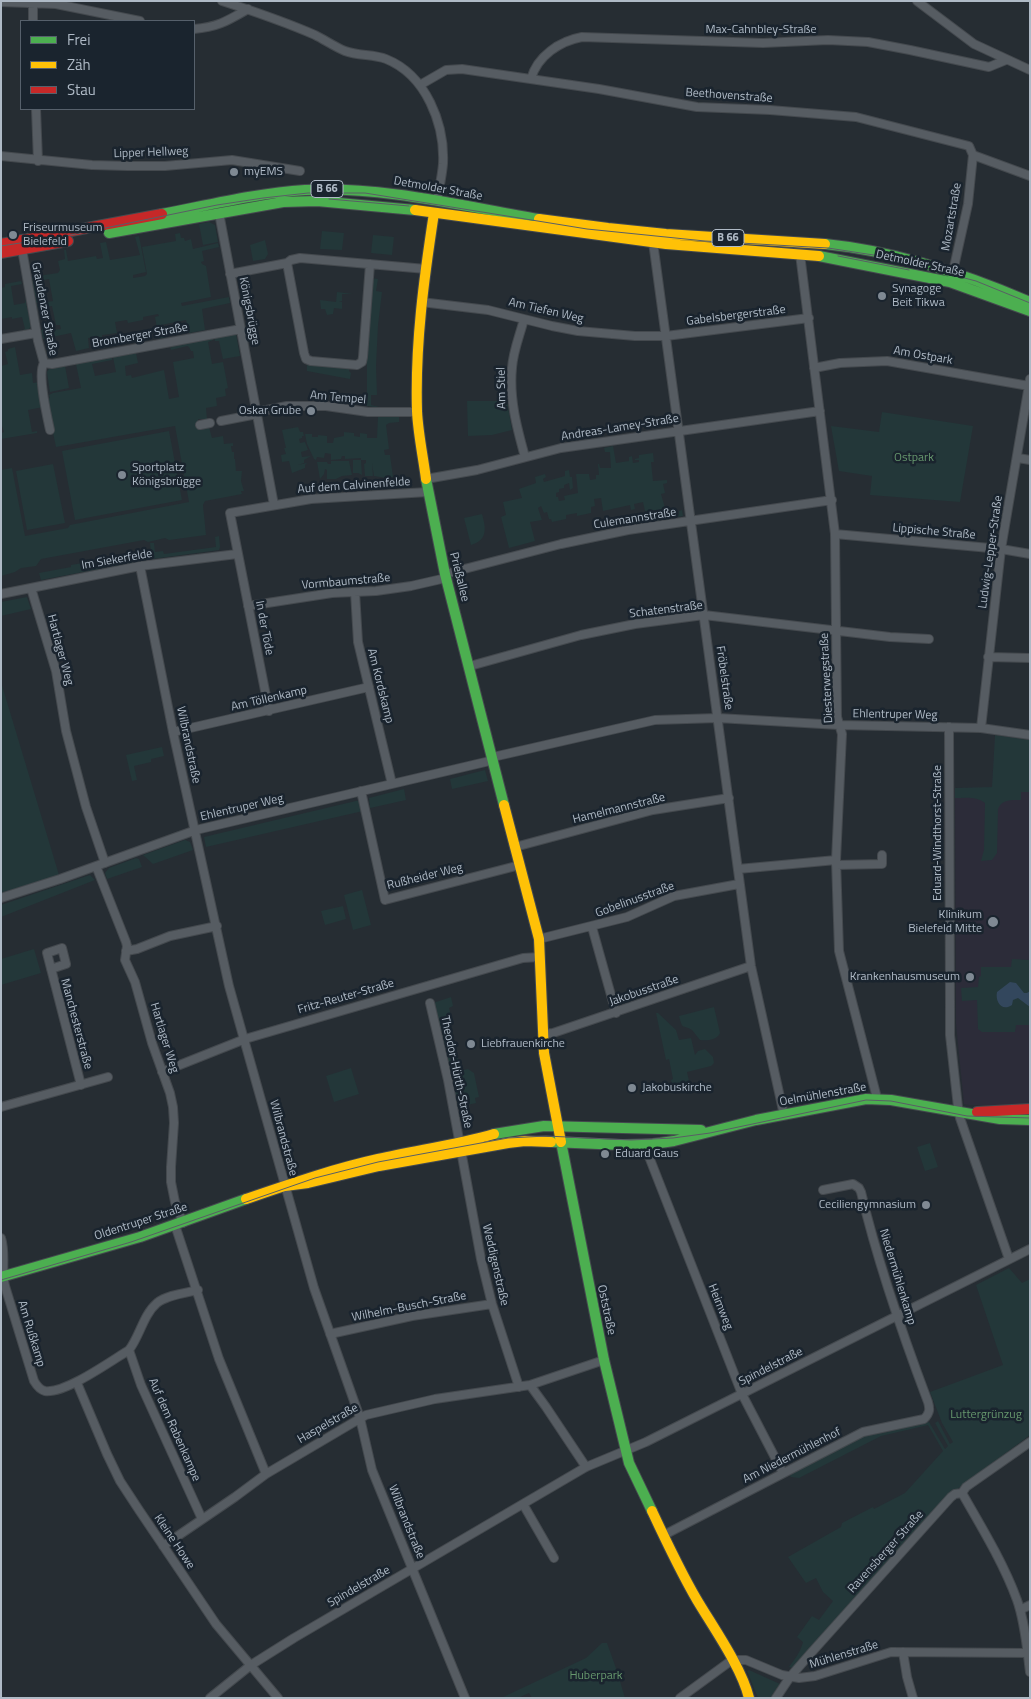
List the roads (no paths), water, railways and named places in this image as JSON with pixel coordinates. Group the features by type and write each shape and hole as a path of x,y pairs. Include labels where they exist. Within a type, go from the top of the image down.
{"street":[{"path":"222,1 248,9 314,35 346,52 387,60 406,72 420,85 429,101 441,133 443,163 437,201"},
{"path":"917,1 974,44 1030,70"},
{"path":"1,2 56,4 135,20"},
{"path":"33,3 33,20"},
{"path":"195,29 222,24 248,9"},
{"name":"Max-Cahnbley-Straße","path":"531,79 534,69 542,58 571,39 582,37 763,43 828,40 868,42 989,67 1006,60"},
{"name":"Beethovenstraße","path":"420,85 446,70 462,69 599,89 697,107 770,110 856,117 969,146 973,155 1030,176"},
{"path":"36,110 38,161"},
{"name":"Mozartstraße","path":"951,277 968,204 973,155"},
{"name":"Lipper Hellweg","path":"1,156 92,165 142,166 165,166 226,160 300,171"},
{"name":"Detmolder Straße","path":"1,253 218,208 282,192 329,189 374,191 653,238 802,243 862,249 895,256 951,277 1030,311"},
{"name":"Detmolder Straße","path":"1,244 218,208 304,200 836,259 951,277 1030,302"},
{"name":"Prießallee","path":"437,201 421,302 418,356 418,412 426,479 446,576 539,939"},
{"name":"Königsbrügge","path":"218,208 274,505"},
{"name":"Fröbelstraße","path":"653,238 751,966 784,1114"},
{"path":"800,254 802,243"},
{"name":"Graudenzer Straße","path":"22,250 36,333 41,357 44,362 40,367 50,430"},
{"name":"Diesterwegstraße","path":"800,254 835,534 837,717 842,734 836,863 839,951 878,1098"},
{"path":"230,274 287,263 300,258 426,269"},
{"path":"287,263 306,359 357,365 362,362 364,357 370,264"},
{"name":"Am Tiefen Weg","path":"421,302 488,310 578,331 635,336 666,336"},
{"name":"Gabelsbergerstraße","path":"666,336 809,318"},
{"name":"Am Stiel","path":"524,319 514,355 511,386 514,418 525,457"},
{"name":"Bromberger Straße","path":"44,362 52,364 241,329"},
{"path":"1,339 36,333"},
{"name":"Am Ostpark","path":"814,368 840,362 887,361 1029,383"},
{"name":"Ludwig-Lepper-Straße","path":"981,728 1001,549 1018,458 1029,383"},
{"name":"Am Tempel","path":"256,413 278,407 302,406 326,406 368,412 418,412"},
{"name":"Andreas-Lamey-Straße","path":"426,479 477,470 561,448 820,411"},
{"path":"221,421 256,413"},
{"path":"200,425 210,423"},
{"path":"1018,458 1030,460"},
{"name":"Auf dem Calvinenfelde","path":"237,551 230,513 311,499 428,492"},
{"name":"Culemannstraße","path":"446,576 561,544 628,530 832,500"},
{"name":"Lippische Straße","path":"835,534 1001,549 1030,554"},
{"name":"Im Siekerfelde","path":"1,594 140,566 237,551"},
{"name":"In der Töde","path":"237,551 269,711"},
{"name":"Wilbrandstraße","path":"140,566 229,986 314,1288 360,1418 372,1470 465,1698"},
{"name":"Vormbaumstraße","path":"248,606 298,597 376,591 411,586 446,576"},
{"name":"Hartlager Weg","path":"31,588 56,671 66,731 86,807 106,862"},
{"name":"Am Kordskamp","path":"355,592 358,642 392,784"},
{"name":"Schatenstraße","path":"470,666 581,635 635,624 704,616 890,637 929,639"},
{"path":"988,657 1030,658"},
{"name":"Am Töllenkamp","path":"174,732 369,687"},
{"name":"Ehlentruper Weg","path":"1,898 196,830 655,720 718,718 839,725 981,728 1030,735"},
{"name":"Eduard-Windthorst-Straße","path":"949,727 951,1042 959,1112 1009,1259"},
{"name":"Rußheider Weg","path":"362,791 386,900 520,865"},
{"name":"Hamelmannstraße","path":"515,847 653,810 729,798"},
{"path":"738,869 836,863 882,864 882,855"},
{"name":"Hartlager Weg","path":"96,866 126,942 125,960 135,982 152,1043 170,1093 174,1122 171,1175 179,1224 220,1359 266,1474"},
{"name":"Gobelinusstraße","path":"539,939 627,917 674,896 740,884"},
{"path":"126,951 137,949 170,936 217,926"},
{"path":"592,927 616,1013"},
{"name":"Oststraße","path":"539,939 545,1057 604,1360 629,1463 688,1586 732,1660 749,1698"},
{"name":"Fritz-Reuter-Straße","path":"162,1072 245,1039 522,958 540,957"},
{"name":"Jakobusstraße","path":"543,1034 553,1033 616,1013 751,966"},
{"name":"Manchesterstraße","path":"51,969 52,979 81,1085"},
{"name":"Theodor-Hürth-Straße","path":"430,1003 446,1072 460,1147"},
{"name":"Manchesterstraße","path":"1,1107 108,1077"},
{"name":"Oelmühlenstraße","path":"561,1142 646,1145 674,1141 784,1114 854,1100 878,1098 1004,1120 1030,1120"},
{"name":"Oelmühlenstraße","path":"959,1112 1030,1109"},
{"name":"Oelmühlenstraße","path":"558,1126 673,1130 722,1128"},
{"name":"Oldentruper Straße","path":"2,1276 112,1246 285,1186 308,1184 460,1147 509,1131 558,1126"},
{"name":"Oldentruper Straße","path":"460,1147 516,1142 561,1142"},
{"name":"Heimweg","path":"646,1145 742,1394 783,1473"},
{"name":"Weddigenstraße","path":"460,1147 475,1233 492,1304 519,1387"},
{"name":"Niedermühlenkamp","path":"823,1190 853,1184 862,1192 869,1226 896,1317 929,1408"},
{"name":"Am Rußkamp","path":"2,1241 4,1250 2,1276 25,1355 37,1385 42,1390 48,1392 77,1383 128,1350"},
{"name":"Spindelstraße","path":"210,1698 251,1665 586,1467 646,1442 1030,1249"},
{"path":"128,1350 151,1310 158,1302 198,1290"},
{"name":"Wilhelm-Busch-Straße","path":"330,1334 412,1316 492,1304"},
{"name":"Auf dem Rabenkampe","path":"128,1350 141,1385 202,1519"},
{"name":"Haspelstraße","path":"163,1546 266,1474 360,1418 414,1403 530,1385 604,1360"},
{"name":"Kleine Howe","path":"77,1383 91,1420 120,1480 216,1624 278,1698"},
{"path":"530,1385 586,1467"},
{"name":"Am Niedermühlenhof","path":"664,1535 863,1432 924,1419 929,1414 929,1408"},
{"name":"Ravensberger Straße","path":"776,1698 790,1677 951,1497 962,1493 966,1487 1030,1442"},
{"path":"962,1493 1006,1576 1020,1610 1029,1654 1030,1672"},
{"path":"523,1504 554,1558"},
{"path":"1020,1610 1030,1605"},
{"name":"Mühlenstraße","path":"732,1660 746,1660 782,1676 799,1678 814,1676 890,1652 1029,1654"},
{"path":"903,1652 913,1698"},
{"path":"680,1698 732,1660"}],"water":[{"path":"1010,982 1016,983 1024,993 1030,991 1030,1007 1018,998 1013,1000 1012,1005 1008,1007 1000,1005 997,999 997,992"}],"tram line":[{"path":"1,246 71,235 217,205 263,198 308,193 365,193 587,229 705,241 828,248 880,256 976,281 1030,303"},
{"path":"329,199 409,206"},
{"path":"838,256 909,270"},
{"path":"1,1280 131,1242 315,1178 378,1162 508,1138 546,1136 631,1140 673,1138 710,1133 866,1100 891,1101 967,1116 1030,1118"}],"place":[{"name":"myEMS","path":"234,172"},
{"name":"Friseurmuseum Bielefeld","path":"13,235"},
{"name":"Synagoge Beit Tikwa","path":"882,296"},
{"name":"Oskar Grube","path":"311,411"},
{"name":"Sportplatz Königsbrügge","path":"122,475"},
{"name":"Klinikum Bielefeld Mitte","path":"993,922"},
{"name":"Krankenhausmuseum","path":"970,977"},
{"name":"Liebfrauenkirche","path":"471,1044"},
{"name":"Jakobuskirche","path":"632,1088"},
{"name":"Eduard Gaus","path":"605,1154"},
{"name":"Ceciliengymnasium","path":"926,1205"}],"park label":[{"name":"Ostpark","path":"914,458"},
{"name":"Luttergrünzug","path":"986,1415"},
{"name":"Huberpark","path":"596,1676"}]}
